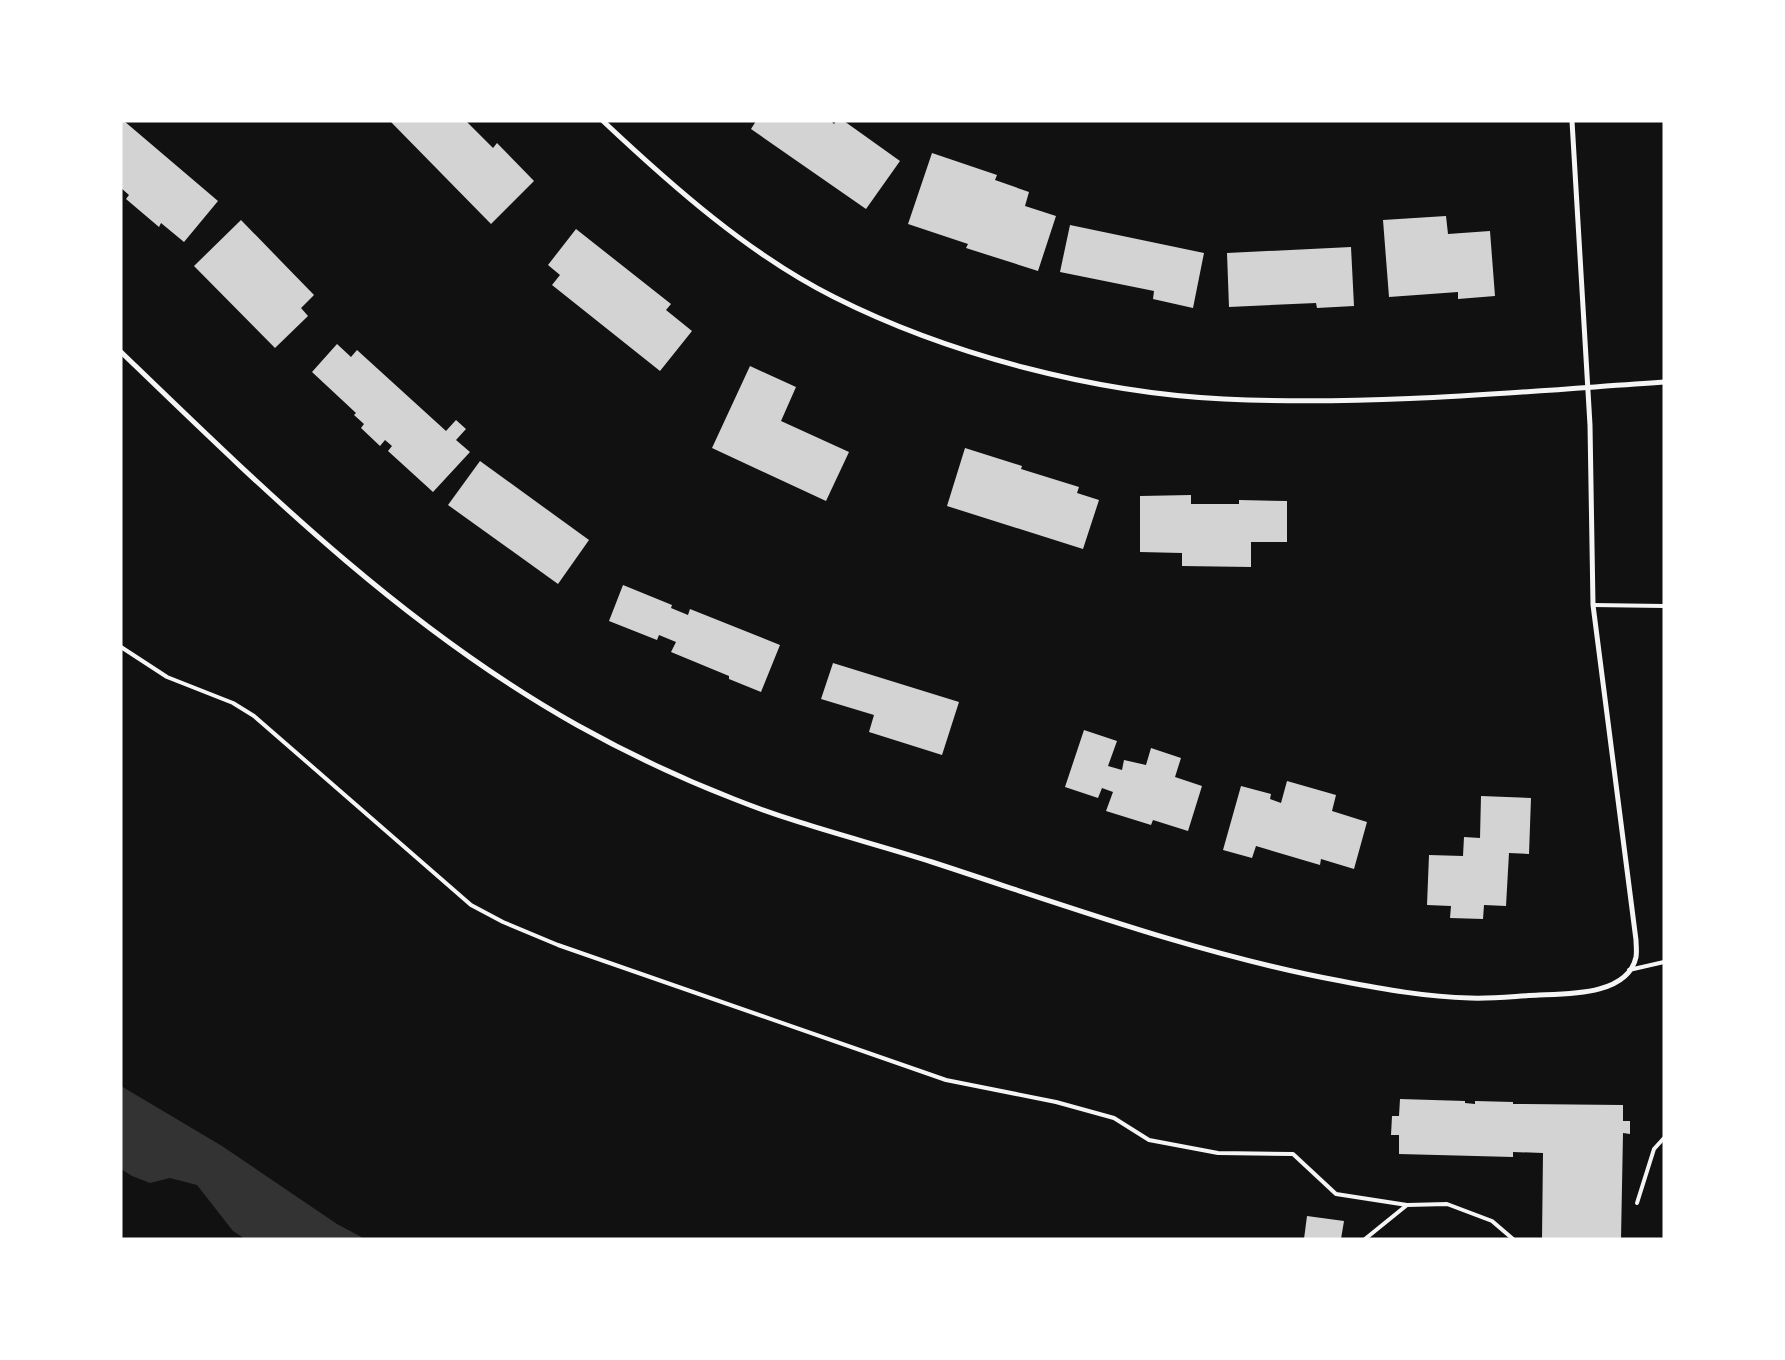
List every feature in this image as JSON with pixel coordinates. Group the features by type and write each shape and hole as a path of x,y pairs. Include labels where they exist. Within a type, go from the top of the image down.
{"street":[{"path":"604,121 672,184 728,230 832,296 909,330 972,352 1059,376 1150,392 1224,399 1335,401 1410,399 1664,382"},
{"path":"121,352 266,492 343,560 470,657 579,726 674,774 733,799 794,821 909,854 1198,948 1284,970 1399,992 1470,998 1588,993 1623,979 1636,959 1636,940 1594,606 1588,387 1572,121"}],"lane":[{"path":"1594,606 1664,606"},
{"path":"121,648 167,677 233,703 254,716 471,905 503,922 558,946 946,1080 1056,1102 1114,1118 1149,1140 1218,1152 1293,1154 1336,1194 1407,1206 1448,1204 1492,1220 1512,1239"},
{"path":"1629,970 1664,962"},
{"path":"1638,1204 1654,1149 1664,1138"},
{"path":"1366,1239 1407,1206"}],"shaded area":[{"path":"121,1086 222,1146 337,1224 365,1239 245,1239 233,1231 197,1185 170,1178 150,1183 132,1176 121,1169"}],"building":[{"path":"121,121 124,121 218,201 184,242 161,223 159,227 126,199 129,195 121,188"},
{"path":"390,121 466,121 493,148 497,143 534,181 491,224"},
{"path":"756,121 831,121 834,124 836,121 844,121 900,161 866,209 751,129"},
{"path":"932,153 997,175 995,180 1029,192 1025,206 1056,216 1038,271 966,248 968,244 908,224"},
{"path":"1446,216 1448,234 1490,231 1495,296 1458,299 1458,292 1389,297 1383,220"},
{"path":"241,220 314,295 301,308 308,316 275,348 194,266"},
{"path":"1070,225 1204,253 1193,308 1153,299 1154,291 1060,272"},
{"path":"576,229 671,304 666,310 692,331 660,371 552,285 560,275 548,265"},
{"path":"1351,247 1354,306 1317,308 1316,303 1229,307 1227,253"},
{"path":"337,344 351,357 357,350 446,431 456,420 466,429 456,440 470,452 433,492 388,451 392,446 385,440 380,446 361,428 364,424 354,415 356,413 312,372"},
{"path":"750,366 796,387 781,421 849,452 826,501 712,448"},
{"path":"965,448 1022,466 1021,469 1079,487 1077,493 1099,500 1083,549 947,506"},
{"path":"480,461 589,540 558,584 448,505"},
{"path":"1191,495 1191,504 1239,504 1239,500 1287,501 1287,542 1251,542 1251,567 1182,566 1182,553 1140,552 1140,496"},
{"path":"623,585 672,605 671,608 688,615 690,609 780,645 761,692 729,679 729,676 671,652 676,642 659,635 657,640 609,621"},
{"path":"833,663 959,702 942,755 869,732 874,715 821,699"},
{"path":"1084,730 1117,741 1108,766 1122,770 1124,760 1146,765 1151,748 1181,758 1175,777 1202,786 1188,831 1153,820 1151,825 1106,811 1113,792 1102,788 1098,798 1065,787"},
{"path":"1287,781 1336,795 1332,811 1367,822 1354,869 1321,859 1320,865 1256,846 1252,858 1223,850 1241,786 1271,794 1270,799 1281,803"},
{"path":"1481,796 1531,798 1529,854 1509,853 1506,906 1484,905 1483,919 1450,918 1451,906 1427,905 1429,855 1463,856 1464,837 1480,838"},
{"path":"1400,1099 1465,1101 1465,1103 1475,1104 1475,1101 1513,1102 1513,1104 1623,1105 1623,1121 1630,1121 1630,1134 1623,1133 1621,1239 1542,1239 1543,1153 1513,1152 1513,1157 1399,1154 1399,1135 1391,1135 1392,1116 1399,1116"},
{"path":"1307,1216 1344,1221 1341,1239 1304,1239"}]}
